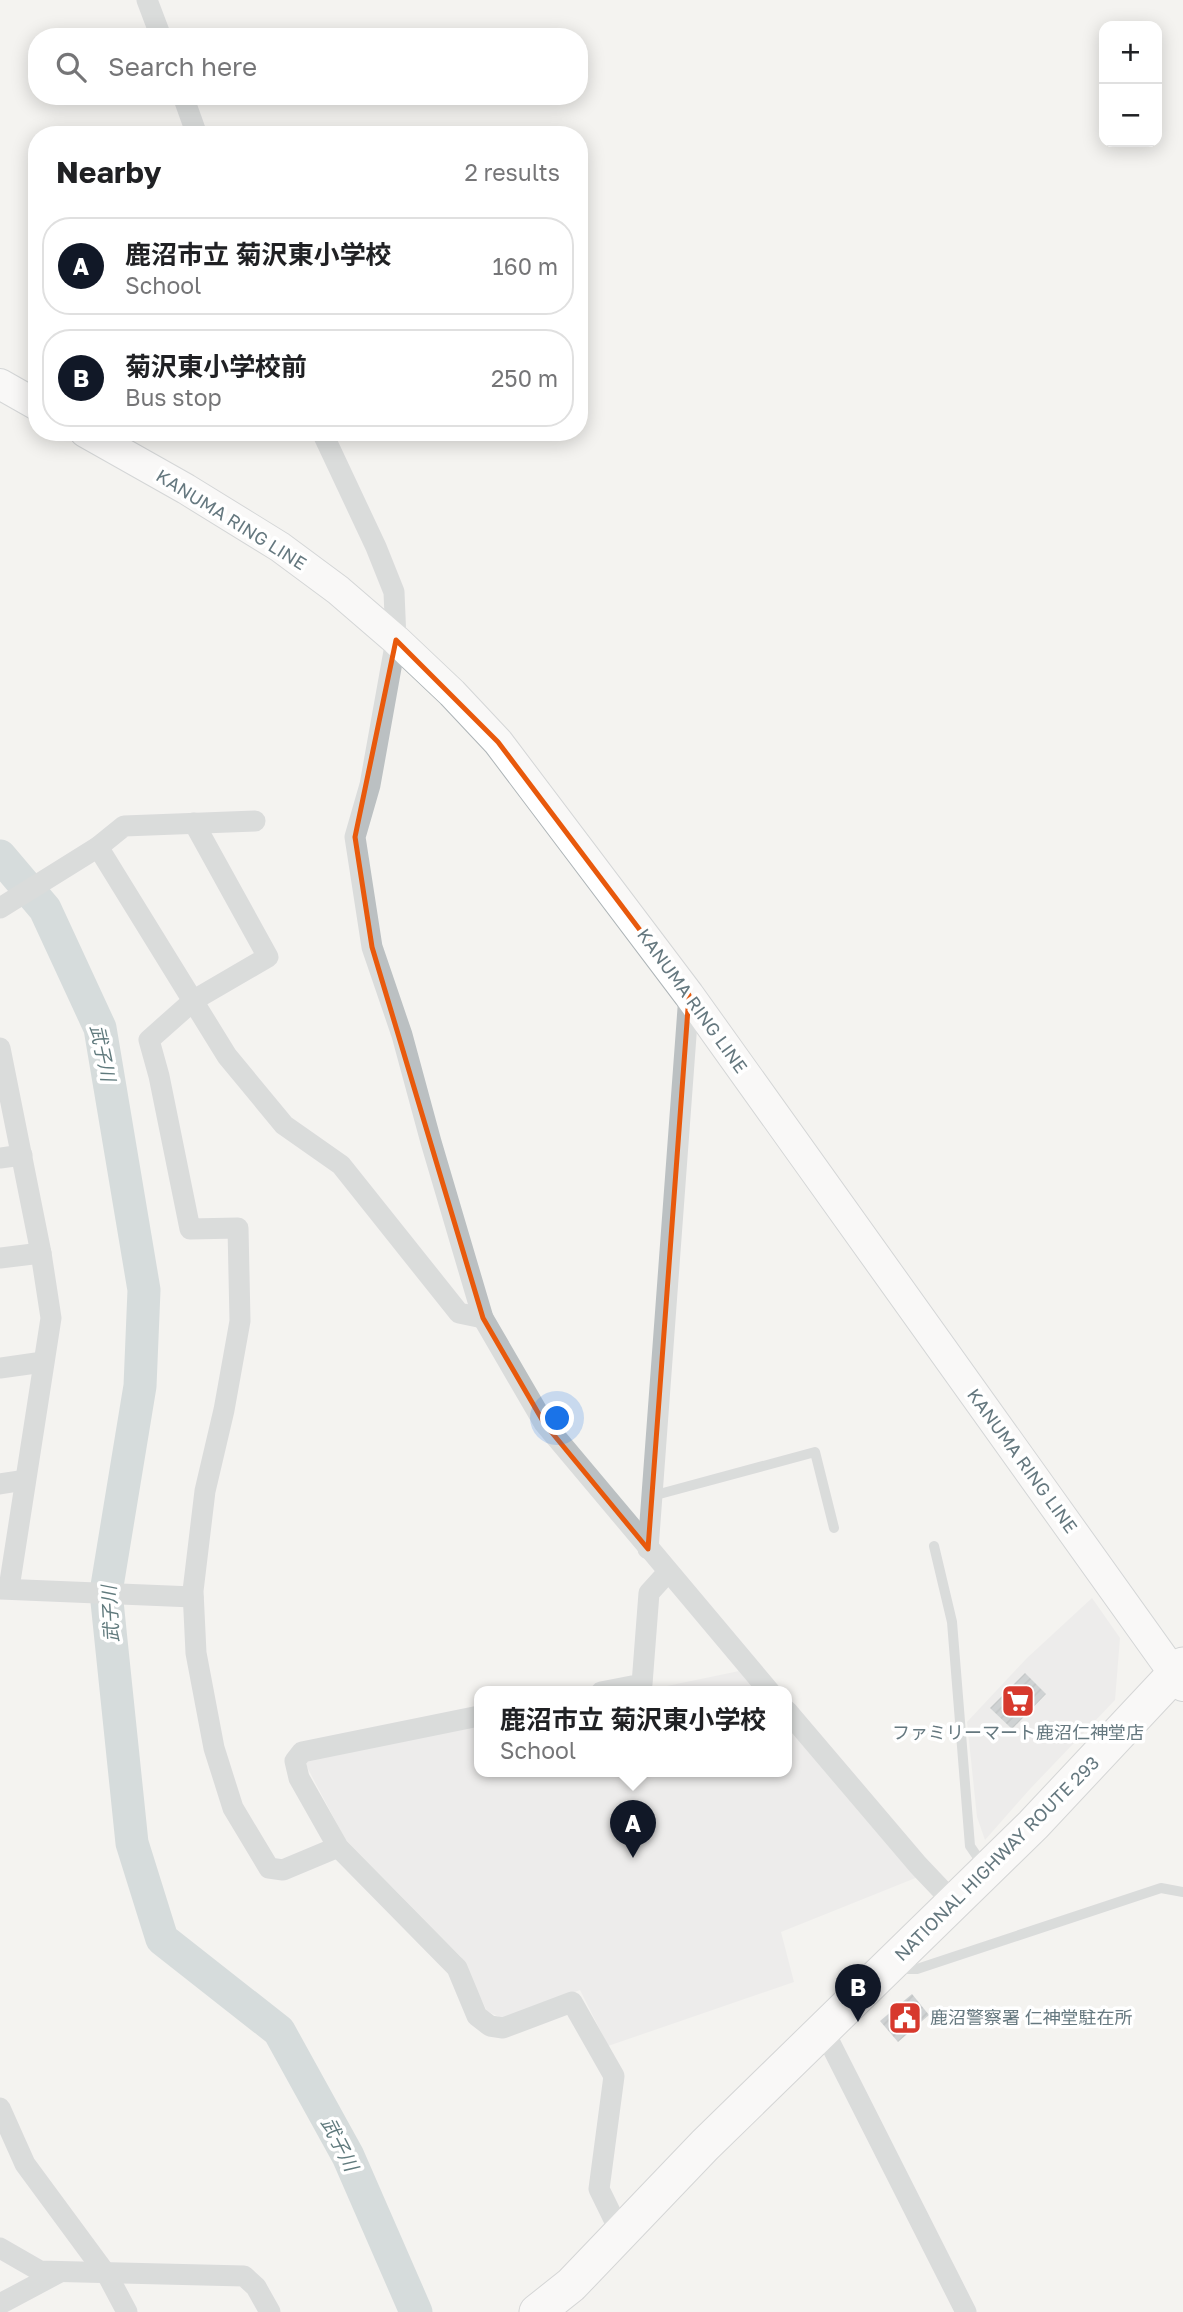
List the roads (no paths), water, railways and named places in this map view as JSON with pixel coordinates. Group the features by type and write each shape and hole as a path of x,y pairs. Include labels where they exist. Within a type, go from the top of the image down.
{"highway":[{"name":"NATIONAL HIGHWAY ROUTE 293","path":"537,2312 571,2285 705,2145 888,1969 1180,1675"}],"main road":[{"path":"0,384 28,400"},
{"name":"KANUMA RING LINE","path":"101,441 281,547 338,590 452,693 498,742 689,995 1180,1675"}],"street":[{"path":"147,0 158,28"},
{"path":"186,105 194,126"},
{"path":"326,441 376,547 394,593 396,640 370,785 355,836 372,947 402,1035 483,1318 544,1423 765,1686"},
{"path":"0,908 98,848 124,826 256,821"},
{"path":"194,823 268,957 194,1000 149,1040 159,1076 190,1229 238,1228 240,1321 224,1410 205,1491 193,1597 196,1653 214,1748 233,1808 269,1868 283,1870 338,1847"},
{"path":"98,848 227,1056 284,1125 341,1165 459,1313 483,1318"},
{"path":"648,1549 689,995"},
{"path":"1,1053 41,1253 51,1318 25,1480 4,1588 193,1597"},
{"path":"0,1158 22,1155"},
{"path":"0,1258 41,1253"},
{"path":"0,1368 43,1362"},
{"path":"0,1483 25,1480"},
{"path":"632,1686 642,1684 649,1593 668,1572"},
{"path":"474,1717 302,1752 295,1761 299,1778 338,1847 457,1968 477,2016 490,2026 503,2028 572,2002 614,2076 599,2189 621,2234"},
{"path":"792,1717 918,1865 954,1903"},
{"path":"823,2029 966,2312"},
{"path":"0,2108 24,2164 104,2272 127,2312"},
{"path":"0,2248 40,2271 244,2276 256,2287 270,2312"},
{"path":"0,2304 60,2271"}],"lane":[{"path":"652,1496 815,1452 834,1528"},
{"path":"934,1546 952,1622 970,1846 987,1871"},
{"path":"888,1969 918,1969 1161,1888 1183,1892"}],"waterway":[{"name":"武子川","path":"0,856 45,909 100,1028 144,1290 140,1386 106,1592 132,1843 162,1939 279,2031 348,2156 416,2312"}],"place":[{"name":"ファミリーマート鹿沼仁神堂店","path":"1018,1701"},
{"name":"鹿沼市立 菊沢東小学校","path":"633,1858"},
{"name":"鹿沼警察署 仁神堂駐在所","path":"905,2018"},
{"name":"菊沢東小学校前","path":"858,2022"}]}
